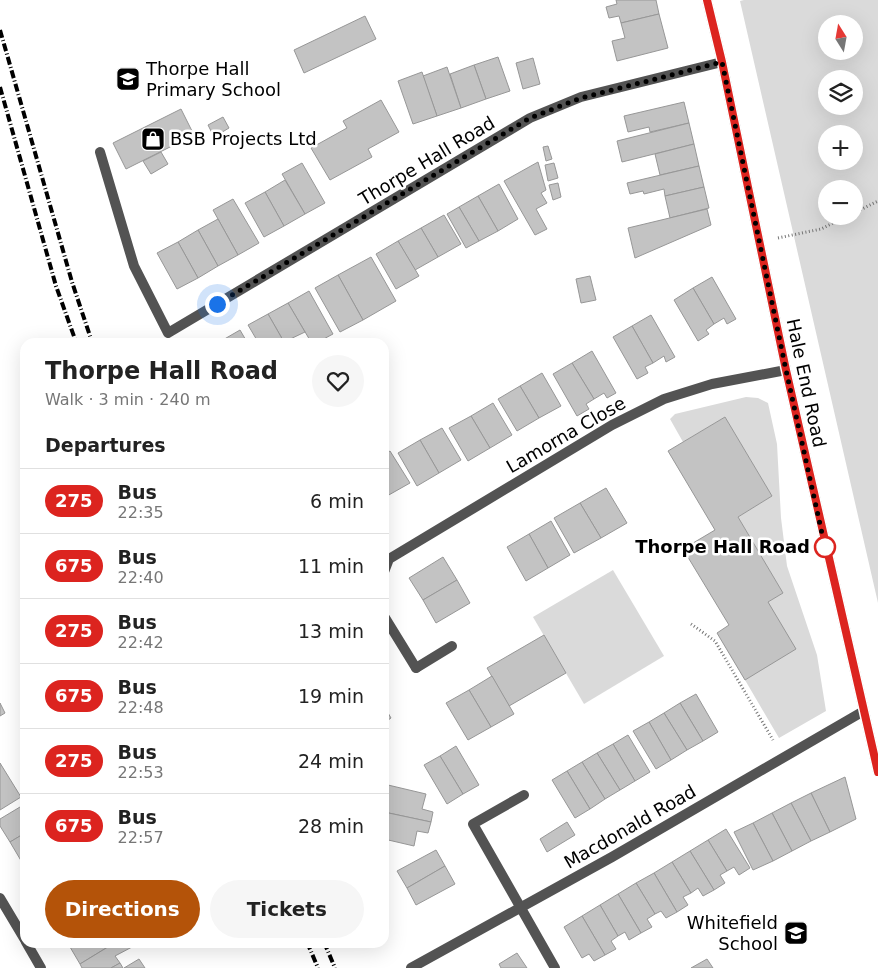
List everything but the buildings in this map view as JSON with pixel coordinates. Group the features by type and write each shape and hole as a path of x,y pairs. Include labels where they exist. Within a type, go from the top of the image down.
{"street":[{"name":"Hale End Road","path":"707,0 722,62 786,370 862,712 878,772"},
{"name":"Thorpe Hall Road","path":"100,152 134,266 168,333 530,118 581,98 722,62"},
{"name":"Lamorna Close","path":"389,560 612,425 647,407 664,399 712,384 786,370"},
{"path":"389,624 416,668 452,646"},
{"name":"Macdonald Road","path":"411,968 612,857 862,712"},
{"path":"524,795 473,824 555,968"},
{"path":"0,898 20,931"},
{"path":"30,948 41,968"}],"path":[{"path":"863,208 878,201"},
{"path":"760,242 821,229 829,225"},
{"path":"691,624 715,641 783,757"}],"shaded area":[{"path":"744,0 878,0 878,603 740,1"},
{"path":"746,397 758,398 768,403 777,444 781,518 787,566 817,655 826,711 779,738 745,680 768,602 783,593 738,517 772,496 725,417 683,442 670,419 675,414"},
{"path":"613,570 664,656 584,704 533,617"}],"railway":[{"path":"0,30 72,282 91,338"},
{"path":"0,87 56,286 75,338"},
{"path":"310,948 318,968"},
{"path":"327,948 335,968"}],"bus line":[{"name":"275","path":"707,0 722,62 786,370 862,712 878,772"}],"place":[{"name":"Thorpe Hall Primary School","path":"128,79"},
{"name":"BSB Projects Ltd","path":"153,139"},
{"name":"Thorpe Hall Road","path":"825,547"},
{"name":"Whitefield School","path":"796,933"}],"route":[{"path":"217,304 530,118 581,98 722,62 825,547"}]}
